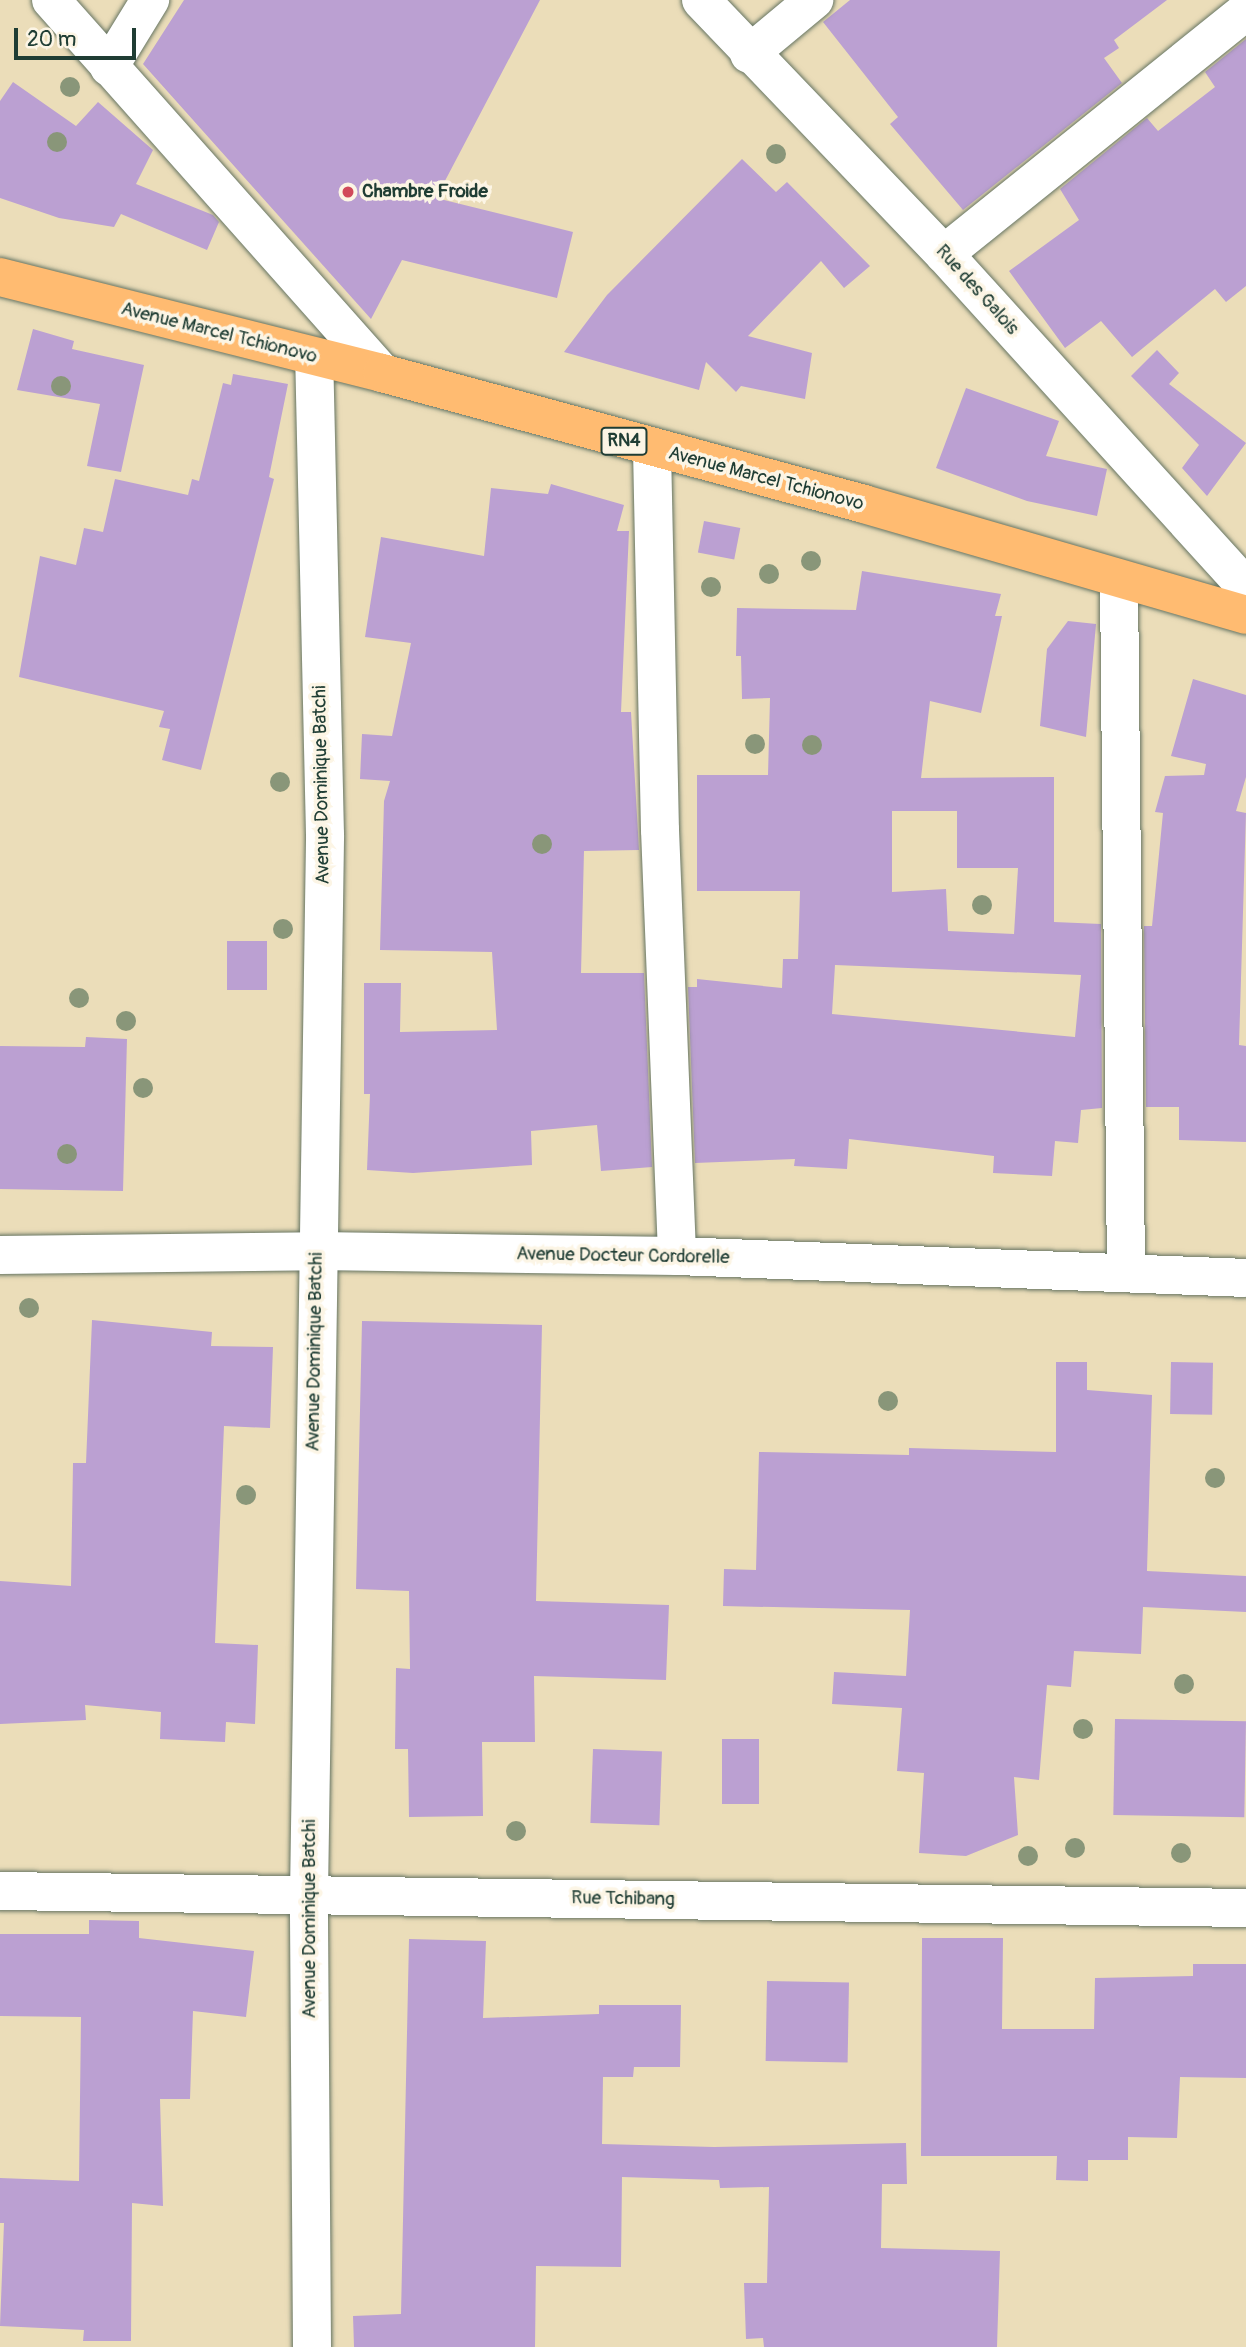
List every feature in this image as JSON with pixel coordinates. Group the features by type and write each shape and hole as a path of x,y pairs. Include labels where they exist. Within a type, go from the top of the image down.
{"highway":[{"name":"Avenue Marcel Tchionovo","path":"0,277 382,373 652,449 864,504 1119,581 1246,615"}],"street":[{"path":"51,0 382,373"},
{"path":"109,67 150,0"},
{"name":"Rue des Galois","path":"701,0 749,54 944,254 1246,587"},
{"path":"749,54 814,0"},
{"path":"944,254 1246,11"},
{"name":"Avenue Dominique Batchi","path":"312,2347 309,1894 316,1251 325,835 314,358"},
{"path":"652,449 660,830 677,1256"},
{"path":"1119,581 1126,1273"},
{"name":"Avenue Docteur Cordorelle","path":"0,1255 316,1251 677,1256 1246,1278"},
{"name":"Rue Tchibang","path":"0,1891 1246,1908"}],"building":[{"name":"Chambre Froide","path":"184,0 540,0 436,198 573,232 557,298 402,260 371,319 143,64"},
{"path":"850,0 1167,0 1114,40 1119,48 1104,58 1122,83 963,210 890,124 898,117 823,22"},
{"path":"1246,39 1246,286 1226,302 1215,289 1132,357 1101,321 1065,348 1009,271 1079,220 1060,189 1147,118 1158,131 1215,87 1205,72"},
{"path":"13,82 76,126 98,102 153,150 136,184 213,215 219,222 207,250 121,214 114,227 59,218 0,198 0,101"},
{"path":"742,159 776,192 787,182 870,266 844,288 821,261 748,336 812,353 805,399 741,386 736,392 706,362 699,390 564,352 607,295"},
{"path":"33,329 74,341 72,349 144,365 121,472 87,466 100,404 17,390"},
{"path":"1157,350 1179,373 1169,384 1246,443 1207,496 1182,468 1199,445 1131,376"},
{"path":"233,374 288,384 269,477 274,479 201,770 162,760 170,729 159,727 164,711 19,677 40,556 76,565 84,528 103,532 115,479 188,495 192,479 199,481 223,383 231,385"},
{"path":"966,388 1059,421 1046,456 1107,469 1097,516 1027,501 936,468"},
{"path":"551,484 624,505 617,531 629,531 621,712 631,712 639,850 584,851 581,973 644,973 652,1167 601,1171 597,1125 531,1131 532,1165 413,1173 367,1170 370,1094 364,1094 364,983 401,983 400,1032 497,1030 492,952 380,950 384,801 390,781 360,779 362,734 392,736 411,643 365,637 381,537 484,556 491,488 548,494"},
{"path":"704,521 740,528 734,559 698,552"},
{"path":"862,571 1001,594 995,616 1002,616 981,713 930,701 921,778 1054,777 1054,922 1101,924 1102,1108 1081,1110 1078,1143 1055,1141 1052,1176 993,1173 994,1156 849,1139 847,1169 794,1166 795,1159 695,1163 688,987 697,987 697,979 782,988 783,959 798,959 800,891 697,891 697,775 768,775 770,698 742,699 741,656 736,656 737,608 856,610","holes":["892,811 957,811 957,868 1018,868 1014,934 948,931 946,889 892,892","835,965 1081,975 1075,1037 832,1014"]},
{"path":"1068,621 1096,624 1086,737 1040,726 1047,649"},
{"path":"1193,679 1246,695 1246,777 1236,811 1246,813 1239,1045 1246,1046 1246,1142 1179,1140 1179,1107 1146,1107 1144,926 1152,926 1163,813 1155,812 1165,776 1204,775 1206,764 1171,756"},
{"path":"227,941 267,941 267,990 227,990"},
{"path":"86,1037 127,1039 123,1191 0,1189 0,1046 85,1047"},
{"path":"92,1320 212,1332 211,1346 273,1347 270,1428 224,1426 215,1643 258,1645 255,1724 226,1722 225,1742 160,1739 161,1712 85,1705 86,1720 0,1724 0,1581 71,1586 73,1463 86,1463"},
{"path":"362,1321 542,1325 536,1601 669,1605 666,1680 534,1676 535,1742 482,1742 483,1816 409,1817 408,1749 395,1749 396,1668 410,1669 409,1591 356,1589"},
{"path":"1056,1362 1087,1362 1087,1390 1152,1395 1147,1571 1246,1576 1246,1612 1143,1607 1141,1654 1074,1651 1071,1687 1047,1685 1039,1780 1014,1777 1018,1835 966,1856 919,1853 924,1773 897,1771 902,1708 832,1704 834,1672 906,1676 910,1610 723,1606 724,1569 756,1570 759,1452 909,1455 909,1448 1056,1452"},
{"path":"1171,1362 1213,1363 1212,1415 1170,1414"},
{"path":"1115,1719 1246,1721 1244,1817 1113,1815"},
{"path":"722,1739 759,1739 759,1804 722,1804"},
{"path":"593,1749 662,1751 659,1825 590,1823"},
{"path":"89,1920 139,1921 139,1938 254,1951 246,2017 193,2011 190,2099 160,2099 163,2206 132,2203 131,2341 83,2341 84,2330 0,2326 4,2223 0,2223 0,2178 79,2181 81,2017 0,2016 0,1934 89,1934"},
{"path":"922,1938 1003,1938 1002,2029 1094,2029 1095,1978 1193,1976 1193,1964 1246,1964 1246,2078 1180,2077 1177,2138 1128,2137 1128,2160 1088,2160 1088,2181 1056,2180 1057,2156 921,2156"},
{"path":"409,1939 486,1941 483,2018 599,2014 599,2005 681,2005 680,2067 634,2067 633,2077 603,2077 602,2144 714,2147 906,2143 907,2184 882,2184 881,2248 1000,2251 997,2347 764,2347 763,2338 746,2339 744,2283 767,2283 769,2187 720,2188 719,2180 622,2177 621,2267 536,2266 535,2347 354,2347 353,2316 401,2314"},
{"path":"767,1981 849,1982 848,2062 766,2061"}],"place":[{"name":"Chambre Froide","path":"348,192"}]}
